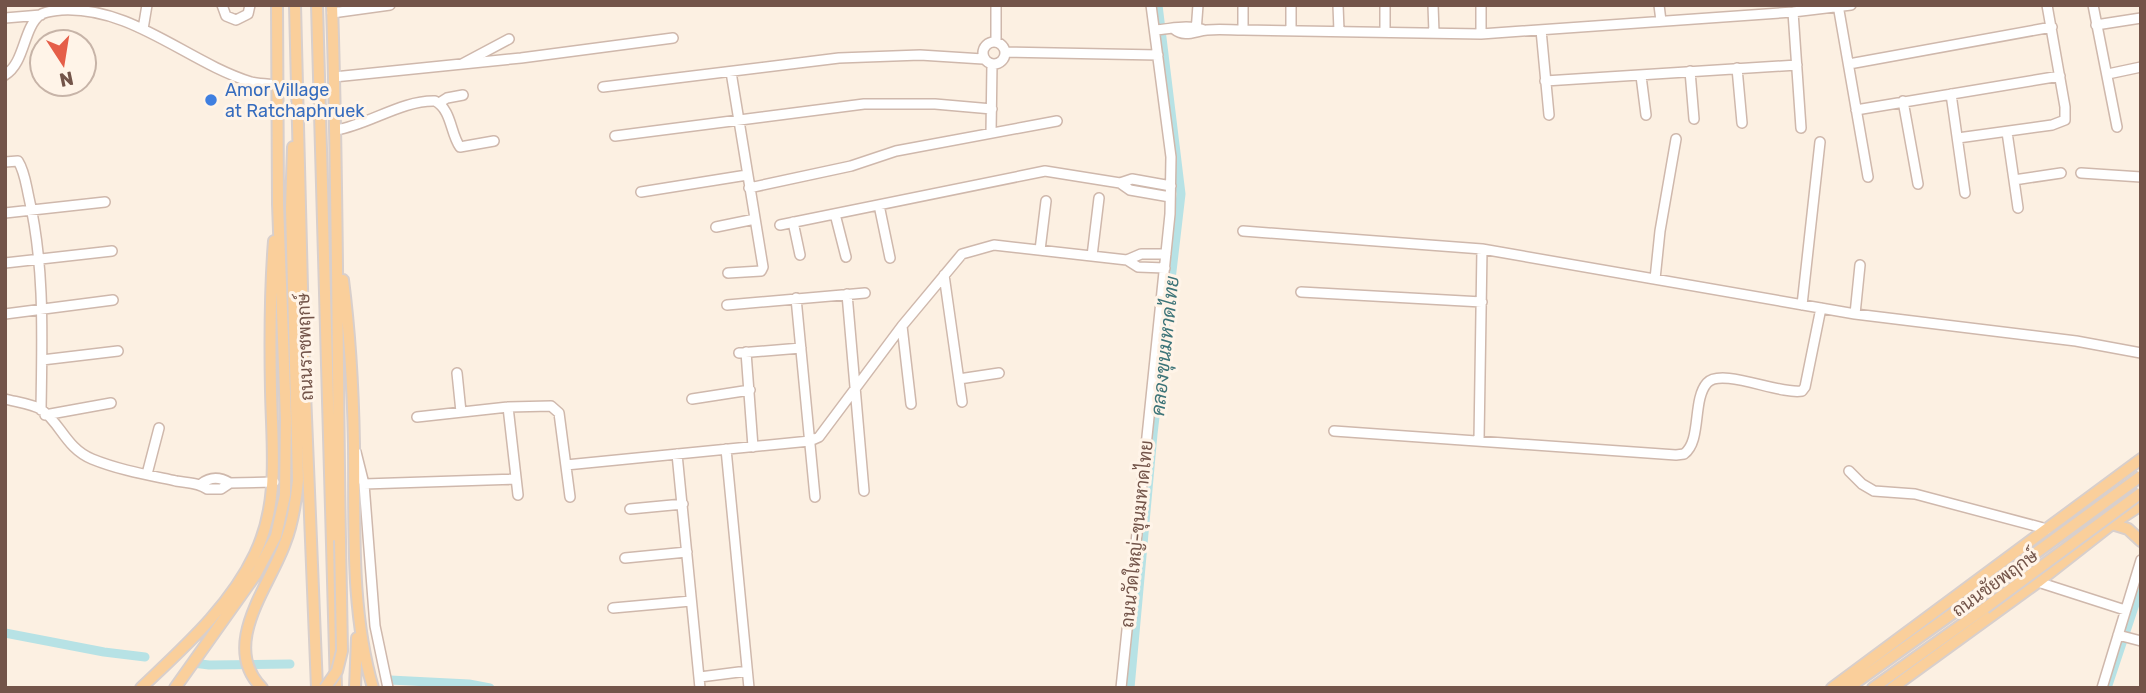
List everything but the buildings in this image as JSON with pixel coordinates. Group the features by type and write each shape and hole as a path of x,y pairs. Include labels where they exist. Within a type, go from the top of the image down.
{"main road":[{"path":"175,688 256,575 276,536 281,516 286,472 286,419 278,204 277,5"},
{"name":"ถนนราชพฤกษ์","path":"295,5 304,368 317,688"},
{"name":"ถนนราชพฤกษ์","path":"317,5 336,688"},
{"path":"325,688 337,671 342,651 336,336 338,245 332,9"},
{"path":"262,688 252,676 246,654 248,621 284,546 295,510 297,492 290,208 297,116"},
{"path":"141,688 200,630 232,592 254,556 266,529 274,482 271,388 272,271 278,204"},
{"path":"338,245 347,314 354,444 354,537 358,611 355,688"},
{"path":"1832,688 2141,458"},
{"name":"ถนนชัยพฤกษ์","path":"1848,688 2141,476"},
{"path":"1892,688 2136,508 2140,492 2134,483 2119,480 2104,486"},
{"name":"ถนนชัยพฤกษ์","path":"1873,688 2141,494"},
{"path":"2112,524 2127,528 2141,541"},
{"path":"358,611 373,688"}],"street":[{"path":"143,29 147,5"},
{"path":"222,5 226,16 236,20 248,13 250,5"},
{"path":"332,9 390,5"},
{"path":"996,5 996,42"},
{"name":"ถนนวัดใหญ่-ขุนมหาดไทย","path":"1121,688 1171,197 1171,157 1152,5"},
{"path":"1198,5 1199,30"},
{"path":"1243,5 1243,30"},
{"path":"1291,5 1291,30"},
{"path":"1338,5 1339,31"},
{"path":"1385,5 1385,32"},
{"path":"1433,5 1434,33"},
{"path":"1481,5 1481,34"},
{"path":"1659,5 1661,21"},
{"path":"1156,30 1171,29 1179,33 1199,30 1291,30 1481,34 1793,12 1851,5"},
{"path":"1958,138 2052,125 2065,120 2047,5"},
{"path":"2093,5 2117,127"},
{"path":"1839,6 1868,177"},
{"path":"5,18 39,16 51,11 85,11 143,29 249,81 278,85"},
{"path":"1793,12 1801,128"},
{"path":"5,75 16,63 39,16"},
{"path":"2096,24 2141,18"},
{"path":"1849,64 2052,27"},
{"path":"1541,30 1549,115"},
{"path":"334,76 460,65 673,38"},
{"path":"460,65 509,39"},
{"path":"603,87 839,58 920,55 983,59 992,64 1002,61 1005,52 1002,45 989,43 984,47 983,59"},
{"path":"1005,52 1158,55"},
{"path":"991,133 992,64"},
{"path":"1545,81 1797,65"},
{"path":"2108,74 2141,67"},
{"path":"1737,68 1742,123"},
{"path":"1689,71 1694,119"},
{"path":"728,273 763,270 731,72"},
{"path":"1641,76 1646,115"},
{"path":"1856,110 2060,76"},
{"path":"1951,94 1965,193"},
{"path":"439,103 447,98 463,95"},
{"path":"336,130 429,101 439,103 447,113 460,147 494,141"},
{"path":"1903,101 1918,184"},
{"path":"615,136 864,104 935,104 992,109"},
{"path":"749,188 851,166 896,151 1057,121"},
{"path":"2007,132 2018,208"},
{"path":"1655,279 1660,231 1676,139"},
{"path":"1802,305 1820,142"},
{"path":"5,162 18,161 22,168 32,210 42,310 43,412 70,444 90,458 147,474 201,484 207,489 221,489 230,484 274,482"},
{"path":"780,225 1045,171 1120,183 1130,190 1171,197"},
{"path":"2014,180 2061,173"},
{"path":"2081,173 2141,177"},
{"path":"641,192 747,175"},
{"path":"1120,183 1132,179 1171,186"},
{"path":"1091,256 1099,198"},
{"path":"1040,250 1046,201"},
{"path":"5,213 105,202"},
{"path":"879,205 890,258"},
{"path":"835,214 846,257"},
{"path":"716,227 755,219"},
{"path":"793,222 800,255"},
{"path":"1243,231 1482,248 1855,314 2076,341 2141,353"},
{"path":"566,465 810,441 819,437 902,326 962,254 994,245 1128,260 1138,267 1165,268"},
{"path":"1479,440 1482,248"},
{"path":"5,262 112,251"},
{"path":"1128,260 1141,254 1166,254"},
{"path":"1855,314 1860,265"},
{"path":"944,275 962,402"},
{"path":"1301,292 1482,302"},
{"path":"727,305 865,293"},
{"path":"847,294 864,491"},
{"path":"796,298 815,498"},
{"path":"5,314 113,300"},
{"path":"1334,431 1676,456 1685,454 1692,445 1704,386 1711,379 1719,377 1792,393 1802,391 1821,308"},
{"path":"902,326 911,404"},
{"path":"753,447 750,390 742,353 801,348"},
{"path":"42,360 118,351"},
{"path":"457,373 461,412"},
{"path":"959,379 999,373"},
{"path":"692,399 750,390"},
{"path":"5,399 43,412 111,403"},
{"path":"508,407 518,495"},
{"path":"417,417 508,407 556,408 559,413 570,497"},
{"path":"147,474 159,428"},
{"path":"354,444 364,484 375,626 388,688"},
{"path":"726,449 749,688"},
{"path":"677,454 700,688"},
{"path":"1849,471 1874,491 1915,494 2047,529"},
{"path":"364,484 516,479"},
{"path":"630,509 683,504"},
{"path":"625,558 687,552"},
{"path":"2102,688 2141,560"},
{"path":"2038,582 2125,610"},
{"path":"613,608 691,601"},
{"path":"2118,635 2141,641"},
{"path":"700,677 747,671"}],"waterway":[{"name":"คลองขุนมหาดไทย","path":"1130,688 1153,434 1181,194 1158,5"},
{"path":"2107,688 2141,586"},
{"path":"5,633 145,657"},
{"path":"193,663 290,664"},
{"path":"390,680 469,684 490,688"}],"place":[{"name":"Amor Village at Ratchaphruek","path":"211,100"}]}
